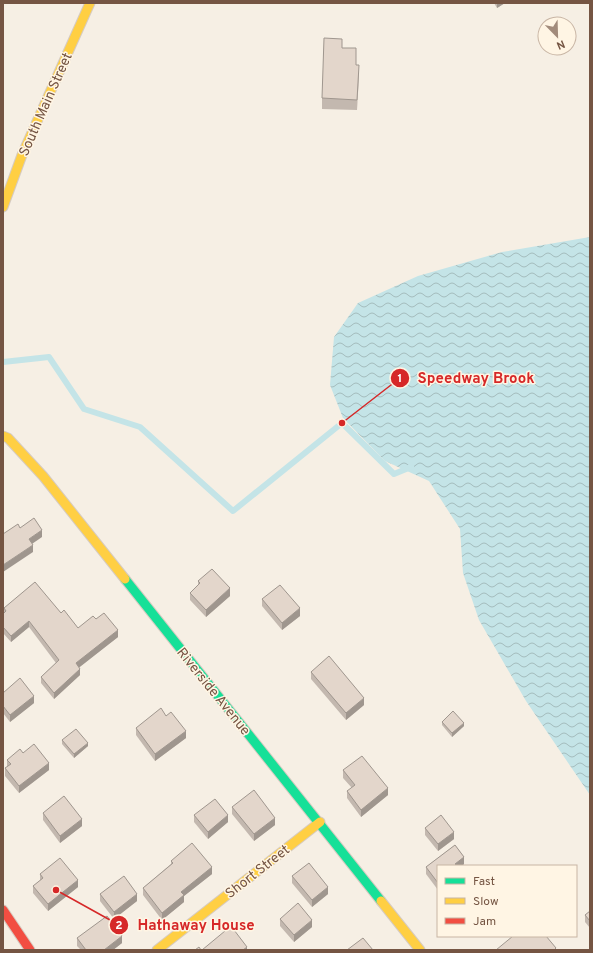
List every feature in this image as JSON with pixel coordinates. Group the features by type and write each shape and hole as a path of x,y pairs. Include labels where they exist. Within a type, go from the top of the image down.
{"street":[{"name":"South Main Street","path":"3,207 22,155 90,3"},
{"name":"Riverside Avenue","path":"3,436 8,438 43,476 320,822 420,950"},
{"name":"Short Street","path":"157,950 320,822"},
{"path":"3,910 30,950"}],"water":[{"path":"590,237 590,795 526,701 479,620 463,573 460,529 429,481 385,461 343,418 330,385 334,337 358,303 418,276 502,252"}],"building":[{"path":"324,38 342,39 342,48 356,48 356,65 359,65 357,100 322,98"},
{"path":"34,518 42,530 29,539 33,545 3,565 3,534 18,524 20,528"},
{"path":"212,569 230,588 206,610 190,593 200,583 198,581"},
{"path":"35,582 61,613 64,610 78,628 93,616 96,619 104,613 118,630 76,663 80,669 54,693 41,677 59,660 29,621 11,636 3,627 3,614 6,611 4,608"},
{"path":"280,585 300,608 282,623 262,599"},
{"path":"329,656 364,698 346,713 311,672"},
{"path":"20,678 34,696 10,715 3,706 3,693"},
{"path":"161,708 166,716 171,712 186,731 155,754 136,728"},
{"path":"453,711 464,723 452,733 442,722"},
{"path":"76,729 88,743 74,754 62,740"},
{"path":"34,744 49,763 19,786 5,768 11,764 7,760 20,749 23,753"},
{"path":"362,756 388,788 361,810 347,791 355,785 343,770"},
{"path":"254,790 275,818 254,834 232,807"},
{"path":"64,796 82,819 60,836 43,813"},
{"path":"215,799 228,815 208,832 194,815"},
{"path":"441,815 454,832 438,844 425,828"},
{"path":"192,843 212,867 181,892 184,895 162,913 143,888 173,863 171,861"},
{"path":"455,845 464,857 455,864 456,865 437,865 437,882 426,867"},
{"path":"60,858 78,880 48,904 33,886 43,878 40,874"},
{"path":"309,863 328,887 312,900 292,876"},
{"path":"124,876 137,894 114,912 100,894"},
{"path":"298,903 312,920 294,935 280,919"},
{"path":"590,911 590,921 585,915"},
{"path":"107,916 122,936 104,950 86,950 77,938"},
{"path":"231,926 247,947 243,950 202,950"},
{"path":"512,937 547,937 556,948 554,950 496,950"},
{"path":"363,938 373,950 347,950"}],"waterway":[{"path":"3,362 49,357 84,409 140,427 233,511 342,423 394,474 411,467"}],"traffic: fast":[{"path":"125,579 381,901"}],"traffic: slow":[{"path":"3,207 22,155 90,3"},
{"path":"3,436 8,438 43,476 125,579"},
{"path":"157,950 320,822"},
{"path":"381,901 420,950"}],"traffic: jam":[{"path":"3,910 30,950"}],"place":[{"name":"Speedway Brook","path":"342,423"},
{"name":"Hathaway House","path":"56,890"}]}
